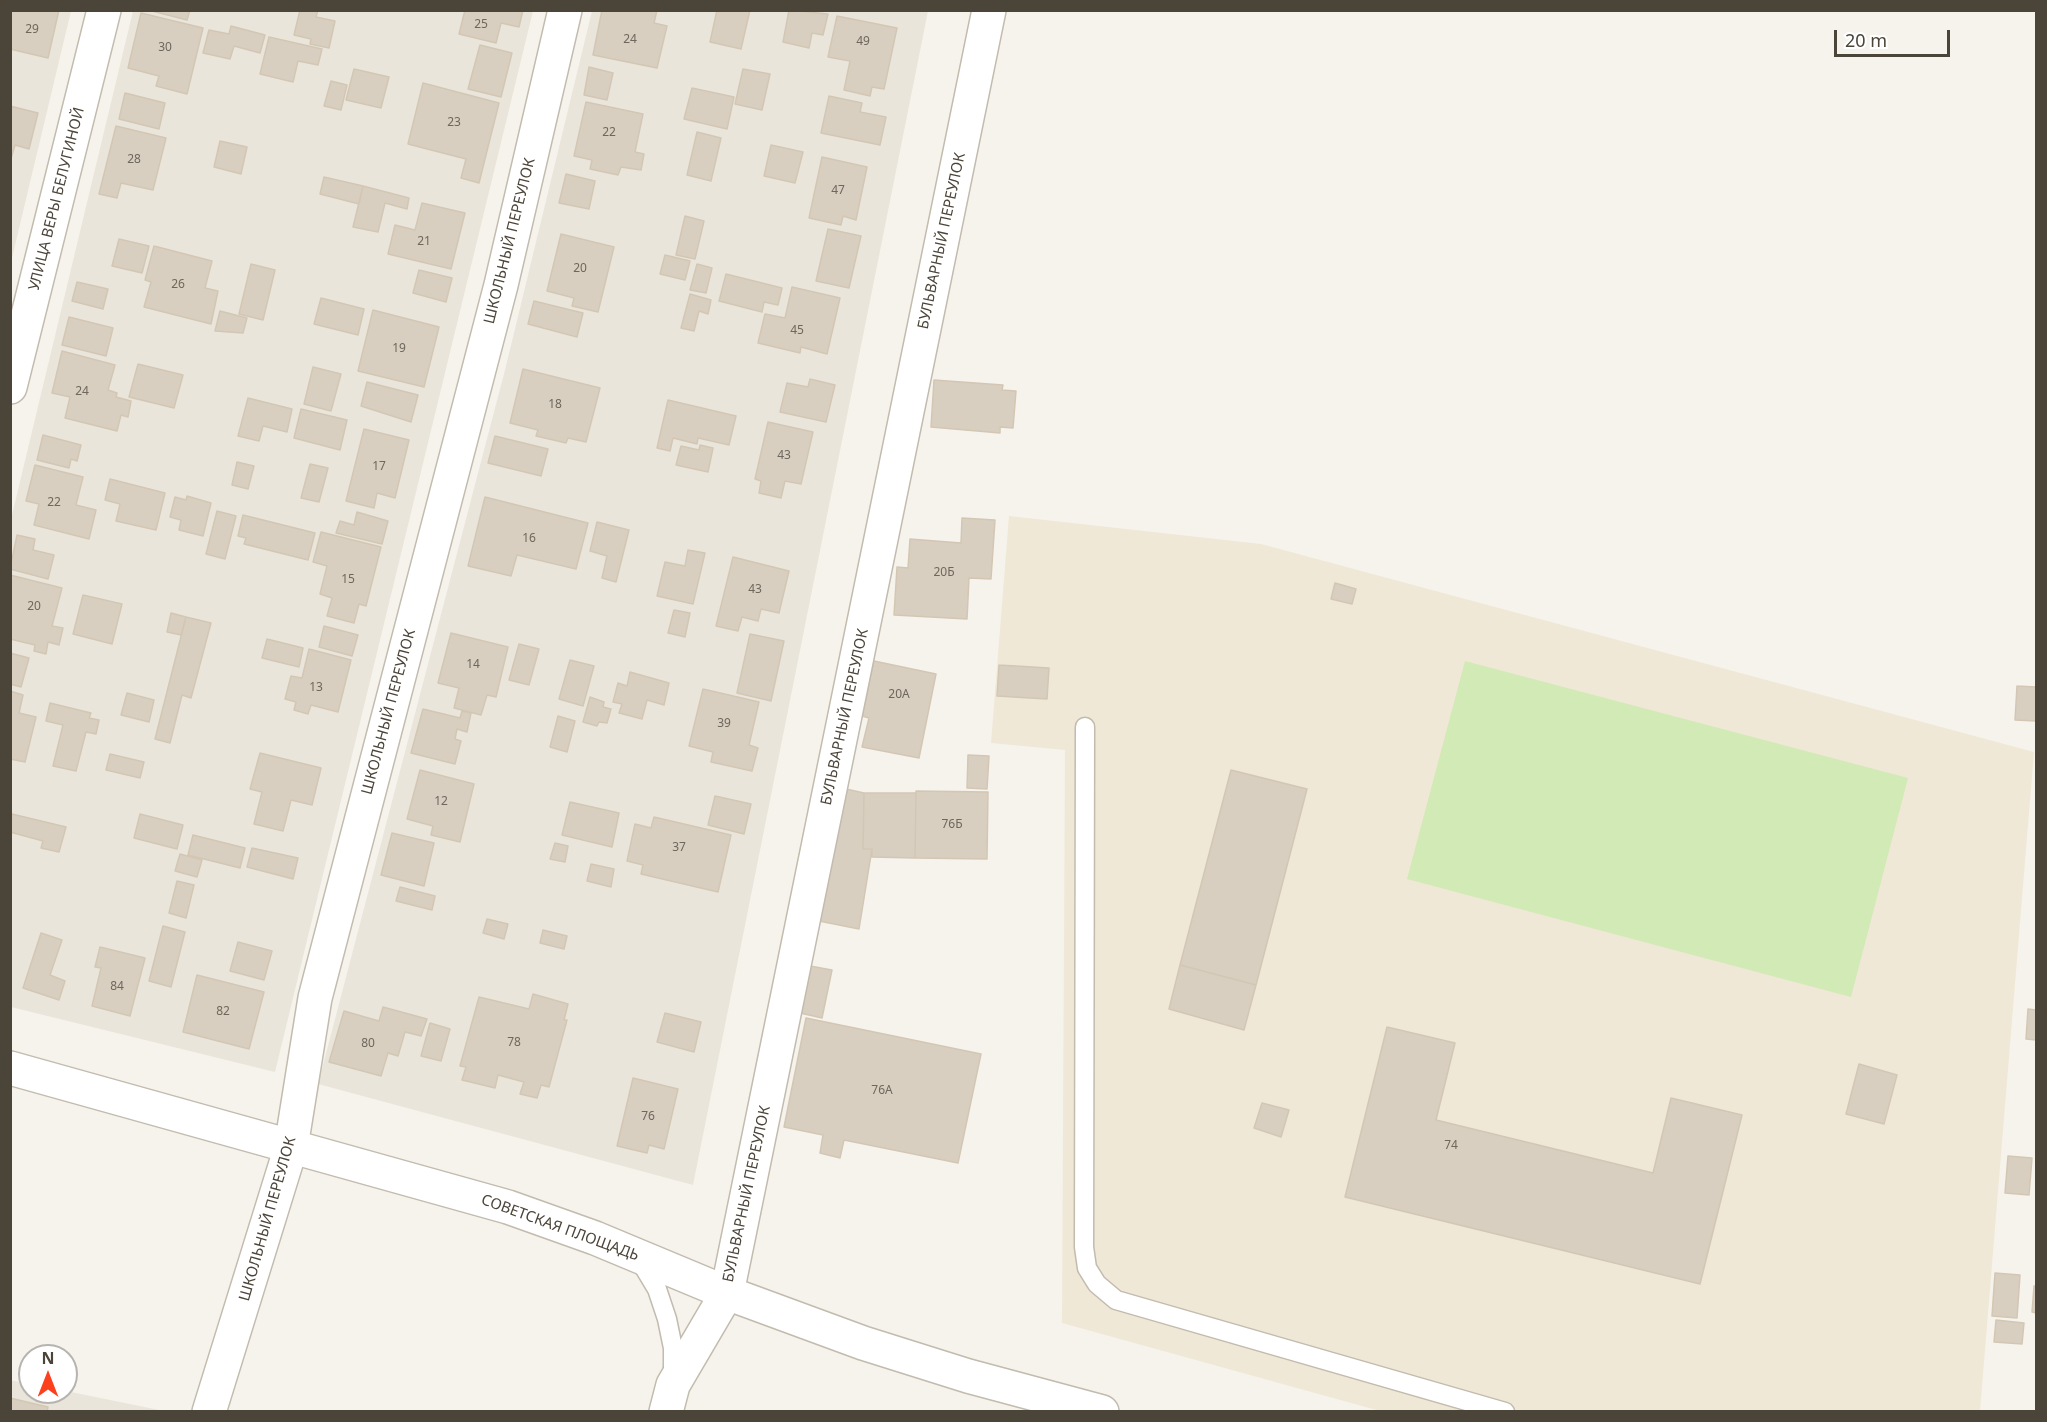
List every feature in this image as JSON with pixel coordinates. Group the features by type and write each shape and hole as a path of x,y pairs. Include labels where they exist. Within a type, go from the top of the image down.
{"street":[{"name":"УЛИЦА ВЕРЫ БЕЛУГИНОЙ","path":"10,387 104,10"},
{"name":"ШКОЛЬНЫЙ ПЕРЕУЛОК","path":"209,1412 291,1147 315,998 501,285 565,10"},
{"name":"БУЛЬВАРНЫЙ ПЕРЕУЛОК","path":"669,1398 727,1293 989,10"},
{"name":"СОВЕТСКАЯ ПЛОЩАДЬ","path":"10,1068 508,1207 727,1293 863,1343 957,1373 1102,1412"}],"lane":[{"path":"1084,727 1084,1247 1087,1268 1097,1284 1116,1300 1505,1412"},
{"path":"637,1256 657,1289 668,1319 673,1348 669,1398"}],"shaded area":[{"path":"11,11 71,11 11,262"},
{"path":"133,11 533,11 275,1072 11,1007 11,519"},
{"path":"592,11 928,11 693,1185 318,1084 505,370"},
{"path":"1009,516 1261,544 2034,752 1980,1411 1380,1411 1062,1323 1065,750 991,743"},
{"path":"10,1380 18,1382 18,1404 78,1404 78,1393 164,1411 11,1411"}],"green space":[{"path":"1465,661 1908,778 1851,997 1407,879"}],"building":[{"path":"11,10 59,10 48,58 10,49"},
{"path":"148,10 190,10 187,20"},
{"path":"300,10 318,10 316,17 335,21 329,48 310,44 311,39 294,35"},
{"path":"465,10 523,10 519,27 501,23 496,43 459,34"},
{"path":"602,10 657,10 654,23 667,26 657,68 593,55"},
{"path":"717,10 750,10 741,49 710,42"},
{"path":"789,10 828,14 823,35 812,33 809,48 783,42"},
{"path":"141,13 203,28 187,94 156,86 159,76 128,68"},
{"path":"837,16 897,28 884,89 872,87 870,96 844,90 850,61 828,57"},
{"path":"231,26 265,35 260,53 234,46 230,59 203,53 209,30 229,34"},
{"path":"269,37 322,49 318,65 298,61 293,82 260,74"},
{"path":"480,45 512,53 501,97 468,89"},
{"path":"589,67 613,73 607,100 584,95"},
{"path":"354,69 389,77 381,108 346,100"},
{"path":"743,69 770,74 762,110 735,104"},
{"path":"331,81 347,85 341,110 324,106"},
{"path":"423,83 499,103 479,183 461,178 466,159 408,144"},
{"path":"692,88 734,97 727,129 684,119"},
{"path":"125,93 165,103 159,129 119,119"},
{"path":"829,96 862,103 860,112 886,117 880,145 821,133"},
{"path":"586,102 643,114 635,152 644,154 641,170 621,167 618,175 590,169 592,160 574,156"},
{"path":"10,106 38,113 29,149 15,145 10,162"},
{"path":"116,126 166,138 153,190 121,183 117,198 99,194"},
{"path":"697,132 721,138 711,181 687,175"},
{"path":"220,141 247,147 241,174 214,167"},
{"path":"771,145 803,152 795,183 764,176"},
{"path":"822,157 867,167 856,220 843,216 841,225 809,218"},
{"path":"566,174 595,181 589,209 559,203"},
{"path":"324,177 363,186 359,204 320,194"},
{"path":"363,186 409,198 407,209 385,203 378,232 353,227"},
{"path":"422,203 465,213 451,269 388,254 395,225 415,230"},
{"path":"685,216 704,221 695,259 676,255"},
{"path":"828,229 861,236 849,288 816,281"},
{"path":"561,234 614,247 598,312 572,306 574,298 547,291"},
{"path":"119,239 149,246 142,273 112,266"},
{"path":"154,246 212,261 205,288 218,291 211,324 144,307 151,282 145,280"},
{"path":"665,255 690,261 685,280 660,274"},
{"path":"251,264 275,270 263,320 239,314"},
{"path":"697,264 712,268 706,293 690,290"},
{"path":"419,270 452,278 446,302 413,293"},
{"path":"726,274 782,288 778,305 764,302 762,312 719,301"},
{"path":"77,282 108,289 103,309 72,301"},
{"path":"792,287 840,298 827,354 801,347 800,353 758,343 765,314 785,318"},
{"path":"690,294 711,300 708,314 699,311 694,331 681,328"},
{"path":"321,298 364,309 358,335 314,324"},
{"path":"534,301 583,313 577,337 528,324"},
{"path":"373,310 439,327 424,387 358,371"},
{"path":"220,311 247,318 243,333 215,331"},
{"path":"69,317 113,328 106,356 62,345"},
{"path":"62,351 115,365 108,390 117,393 116,397 131,401 128,417 121,415 117,431 65,418 70,397 52,393"},
{"path":"138,364 183,375 174,408 129,397"},
{"path":"313,367 341,374 331,411 304,404"},
{"path":"523,369 600,388 586,442 568,438 566,443 536,436 538,430 510,423"},
{"path":"810,379 835,385 826,422 780,412 787,383 808,387"},
{"path":"934,380 1003,385 1002,390 1016,391 1013,428 1000,427 1000,433 931,427"},
{"path":"367,382 418,395 411,422 361,406"},
{"path":"248,398 292,409 287,432 263,426 259,441 238,436"},
{"path":"668,400 736,416 729,445 698,438 697,444 673,438 670,451 657,448"},
{"path":"301,409 347,420 340,450 294,438"},
{"path":"768,422 813,432 801,484 785,481 781,498 759,493 761,481 755,479"},
{"path":"364,429 409,440 395,498 377,493 374,508 346,501"},
{"path":"43,435 81,445 77,461 71,459 69,468 37,460"},
{"path":"495,436 548,449 541,476 488,463"},
{"path":"700,445 713,448 708,472 676,465 681,446 699,450"},
{"path":"237,462 254,466 248,489 232,485"},
{"path":"310,464 328,468 319,502 301,498"},
{"path":"35,465 83,477 76,505 96,510 89,539 34,525 39,504 26,501"},
{"path":"110,479 165,493 156,530 116,521 120,504 105,500"},
{"path":"187,496 211,503 203,536 179,530 181,520 170,517 175,497 186,500"},
{"path":"485,497 588,523 576,569 517,555 511,576 468,566"},
{"path":"217,511 236,516 225,559 206,554"},
{"path":"357,512 388,521 382,544 336,533 340,521 354,525"},
{"path":"243,515 315,533 308,560 244,544 246,538 238,536"},
{"path":"962,518 995,520 991,579 969,578 967,619 894,615 897,567 908,568 910,539 961,543"},
{"path":"597,522 629,530 616,582 602,578 607,556 590,551"},
{"path":"321,532 381,547 366,606 359,604 354,623 327,616 332,598 320,594 327,566 313,562"},
{"path":"17,535 35,539 33,550 54,555 48,579 10,569"},
{"path":"688,550 705,553 693,604 657,596 665,562 685,566"},
{"path":"733,557 789,571 779,613 761,609 758,621 742,617 738,631 716,626"},
{"path":"10,575 62,588 52,626 63,628 59,645 48,642 46,654 34,651 35,645 10,639"},
{"path":"1335,583 1356,589 1352,604 1331,599"},
{"path":"83,595 122,604 112,644 73,634"},
{"path":"674,610 690,613 685,637 668,633"},
{"path":"171,613 186,617 181,635 167,632"},
{"path":"186,617 211,623 191,698 182,695 170,743 155,739"},
{"path":"324,626 358,635 352,656 319,647"},
{"path":"451,633 508,647 496,697 487,695 481,715 454,708 459,688 438,683"},
{"path":"750,634 784,641 771,701 737,693"},
{"path":"267,639 303,648 299,667 262,658"},
{"path":"519,644 539,649 529,685 509,680"},
{"path":"309,649 351,660 338,712 311,705 308,714 294,710 296,702 285,699 291,676 302,678"},
{"path":"10,653 29,658 21,687 10,684"},
{"path":"570,660 594,666 583,706 559,699"},
{"path":"874,661 936,674 919,758 862,747 869,718 862,716"},
{"path":"999,665 1049,668 1047,699 997,696"},
{"path":"630,672 669,683 664,705 647,700 642,719 619,713 622,704 613,702 618,683 627,686"},
{"path":"2017,686 2036,687 2036,721 2015,720"},
{"path":"703,689 759,702 749,745 758,748 752,771 711,762 713,752 689,746"},
{"path":"10,691 23,695 19,713 36,717 25,762 10,759"},
{"path":"127,693 154,700 149,722 121,715"},
{"path":"590,697 604,702 603,707 611,709 607,723 599,722 597,726 583,722"},
{"path":"50,703 91,713 89,718 99,720 96,734 86,732 76,771 53,766 63,725 46,721"},
{"path":"423,709 460,718 462,711 471,713 467,732 457,729 455,739 461,741 455,764 411,753"},
{"path":"558,716 575,721 567,752 550,747"},
{"path":"260,753 321,768 312,805 291,800 283,831 254,824 262,792 250,789"},
{"path":"110,754 144,762 140,778 106,770"},
{"path":"968,755 989,756 987,789 967,788"},
{"path":"420,770 474,784 460,842 431,835 433,826 407,819"},
{"path":"1231,770 1307,789 1256,985 1180,965"},
{"path":"846,789 864,793 863,849 872,849 859,929 819,921"},
{"path":"916,791 988,792 987,859 915,858"},
{"path":"864,793 916,793 915,858 872,857 872,849 863,849"},
{"path":"715,796 751,804 744,834 708,825"},
{"path":"570,802 619,813 612,847 562,835"},
{"path":"12,814 66,827 59,852 41,848 43,841 10,832"},
{"path":"140,814 183,825 177,849 134,838"},
{"path":"654,817 731,835 718,892 641,874 643,865 627,861 635,824 651,828"},
{"path":"392,833 434,843 424,886 381,875"},
{"path":"193,835 245,848 240,868 188,855"},
{"path":"555,843 568,846 565,862 550,859"},
{"path":"252,848 298,858 293,879 247,867"},
{"path":"180,854 202,860 197,877 175,871"},
{"path":"591,864 614,869 611,887 587,881"},
{"path":"177,881 194,885 186,918 169,913"},
{"path":"400,887 435,896 432,910 396,901"},
{"path":"487,919 508,924 504,939 483,933"},
{"path":"163,926 185,932 171,987 149,981"},
{"path":"543,930 567,936 564,949 540,943"},
{"path":"41,933 62,940 50,975 65,981 59,1000 23,988"},
{"path":"238,942 272,951 264,980 230,971"},
{"path":"100,947 145,958 130,1016 92,1006 101,968 95,967"},
{"path":"1180,965 1256,985 1244,1030 1169,1009"},
{"path":"810,966 832,970 822,1018 800,1013"},
{"path":"197,975 264,992 249,1049 183,1032"},
{"path":"533,994 568,1004 564,1020 567,1020 549,1087 541,1085 537,1098 520,1094 524,1082 498,1075 495,1088 462,1080 466,1067 460,1066 479,997 529,1009"},
{"path":"383,1007 427,1019 421,1036 405,1032 398,1056 388,1053 381,1076 329,1062 344,1011 379,1021"},
{"path":"2028,1009 2036,1010 2036,1040 2026,1039"},
{"path":"665,1013 701,1022 694,1052 657,1042"},
{"path":"806,1018 981,1054 958,1163 844,1140 840,1158 820,1153 823,1135 784,1127"},
{"path":"430,1023 450,1029 441,1061 421,1056"},
{"path":"1387,1027 1455,1043 1436,1120 1653,1173 1671,1098 1742,1115 1700,1284 1345,1197"},
{"path":"1859,1064 1897,1075 1884,1124 1846,1114"},
{"path":"633,1078 678,1089 664,1149 649,1145 647,1153 617,1146"},
{"path":"1262,1103 1289,1110 1281,1137 1254,1128"},
{"path":"2008,1156 2032,1158 2029,1195 2005,1193"},
{"path":"1995,1273 2020,1275 2017,1318 1992,1316"},
{"path":"2034,1286 2036,1286 2036,1313 2032,1312"},
{"path":"1996,1320 2024,1323 2022,1344 1994,1342"},
{"path":"10,1398 18,1400 18,1404 48,1407 47,1412 10,1412"}]}
